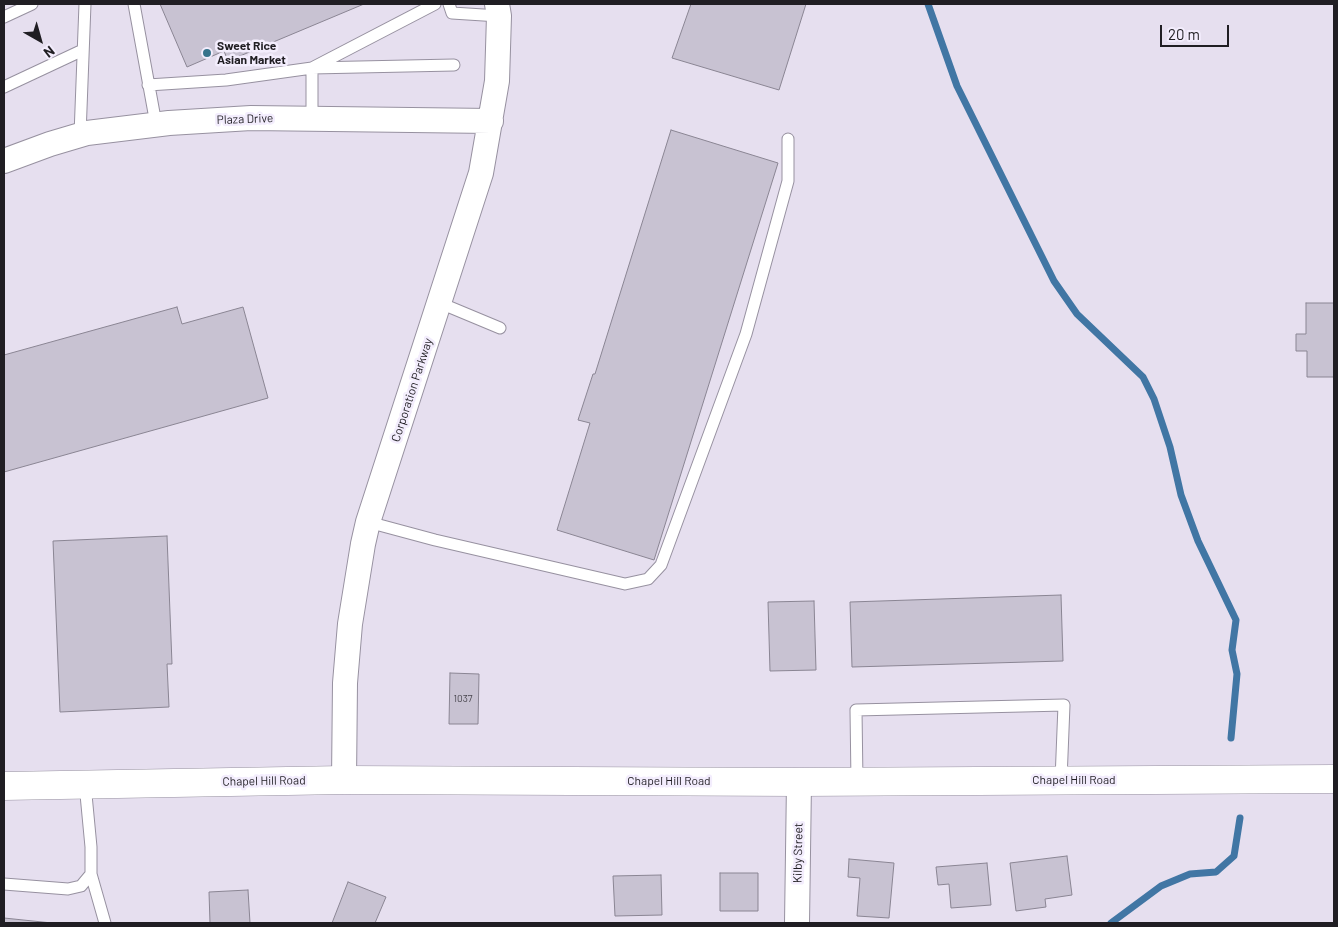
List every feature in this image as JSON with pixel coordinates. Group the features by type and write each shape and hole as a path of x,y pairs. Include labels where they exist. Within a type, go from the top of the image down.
{"main road":[{"name":"Chapel Hill Road","path":"4,786 344,780 857,782 1334,779"}],"street":[{"name":"Corporation Parkway","path":"344,780 345,683 350,624 368,522 481,173 497,81 498,10"},
{"name":"Plaza Drive","path":"4,161 80,135 156,124 251,118 491,121"},
{"name":"Kilby Street","path":"796,923 799,782"}],"lane":[{"path":"4,17 32,4"},
{"path":"80,135 85,4"},
{"path":"134,4 156,124"},
{"path":"312,68 435,4"},
{"path":"449,4 452,12 498,10"},
{"path":"4,87 83,50"},
{"path":"148,85 226,80 312,68 454,65"},
{"path":"312,68 312,118"},
{"path":"368,522 435,540 626,584 648,579 661,565 746,334 788,181 788,139"},
{"path":"440,303 500,328"},
{"path":"857,782 856,710 1064,705 1062,780"},
{"path":"85,784 91,847 90,874 105,923"},
{"path":"4,884 28,884 68,889 81,886 90,874"}],"building":[{"path":"160,4 364,4 228,61 224,51 187,67"},
{"path":"691,4 806,4 779,90 672,58"},
{"path":"671,130 778,163 654,560 557,530 590,423 578,420 593,374 595,374"},
{"path":"1306,303 1334,303 1334,377 1307,377 1307,351 1296,351 1296,334 1306,334"},
{"path":"177,307 182,324 243,307 268,398 4,472 4,355"},
{"path":"167,536 172,664 167,664 169,707 60,712 53,541"},
{"path":"1061,595 1063,661 852,667 850,602"},
{"path":"814,601 816,670 770,671 768,602"},
{"path":"450,673 479,674 478,724 449,724"},
{"path":"1067,856 1072,895 1045,899 1046,907 1016,911 1010,863"},
{"path":"849,859 894,863 889,918 857,916 860,878 848,877"},
{"path":"987,863 991,905 951,908 949,884 938,885 936,867"},
{"path":"720,873 758,873 758,911 720,911"},
{"path":"661,875 662,915 615,916 613,876"},
{"path":"348,882 386,897 375,923 332,923"},
{"path":"248,890 250,923 210,923 209,892"},
{"path":"4,918 52,923 4,923"}],"waterway":[{"path":"928,4 957,86 1054,281 1077,314 1143,377 1154,399 1170,447 1181,495 1198,541 1236,620 1232,650 1237,674 1231,738"},
{"path":"1111,923 1161,886 1190,874 1216,872 1234,856 1240,818"}],"place":[{"name":"Sweet Rice Asian Market","path":"207,53"}]}
